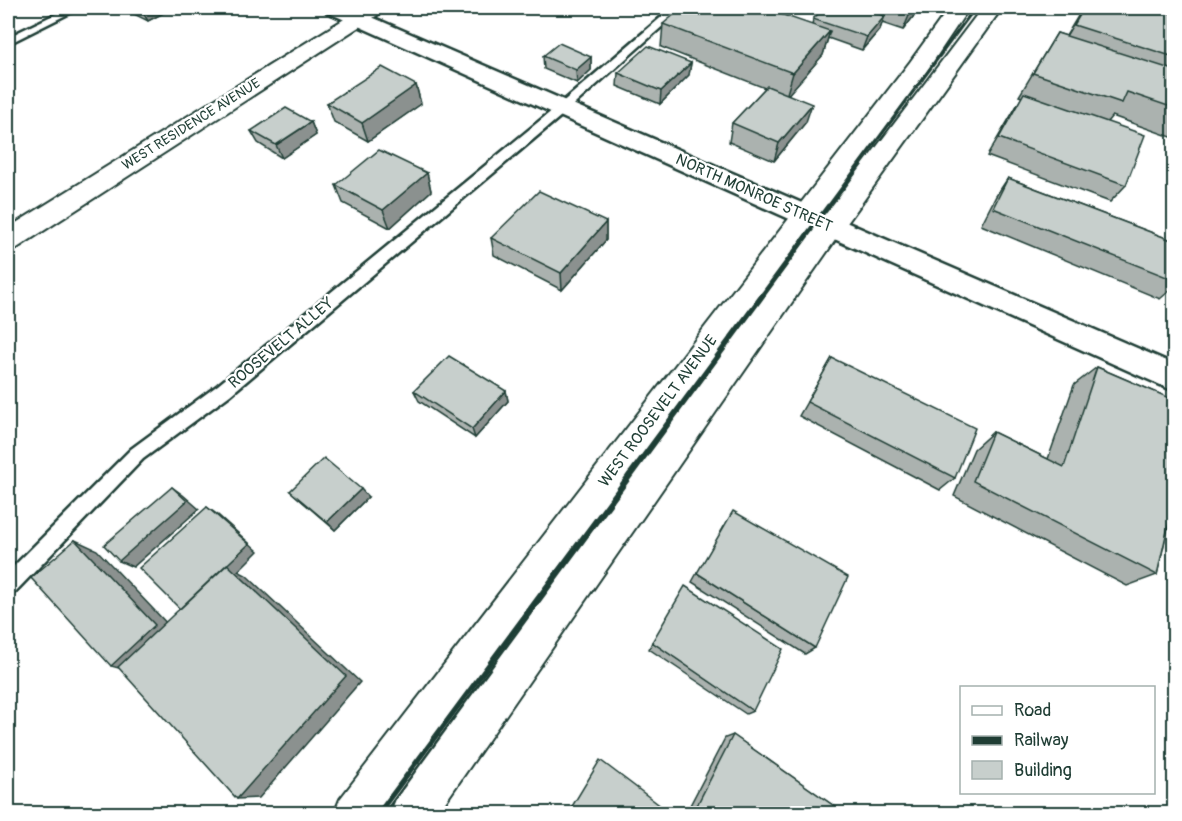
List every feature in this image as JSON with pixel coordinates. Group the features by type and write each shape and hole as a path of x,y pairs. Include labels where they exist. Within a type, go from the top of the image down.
{"main road":[{"name":"NORTH MONROE STREET","path":"356,11 562,108 818,221 1173,372"}],"street":[{"name":"WEST ROOSEVELT AVENUE","path":"411,813 818,221 959,8"},
{"name":"WEST ROOSEVELT AVENUE","path":"355,813 818,221 992,8"},
{"name":"WEST RESIDENCE AVENUE","path":"8,241 356,11"}],"lane":[{"path":"8,41 75,8"},
{"name":"ROOSEVELT ALLEY","path":"8,585 137,454 224,390 562,108 678,8"}],"building":[{"path":"682,8 763,8 830,31 793,73 663,24"},
{"path":"824,8 859,8 885,16 867,37 813,19"},
{"path":"1084,8 1152,8 1174,14 1174,57 1074,25"},
{"path":"1057,33 1174,70 1174,108 1127,92 1122,103 1033,73"},
{"path":"559,43 591,57 576,70 543,56"},
{"path":"648,46 691,63 661,91 618,73"},
{"path":"382,67 416,85 362,123 327,103"},
{"path":"767,86 812,104 779,143 732,123"},
{"path":"1024,93 1145,135 1126,185 999,138"},
{"path":"286,108 311,122 276,145 251,131"},
{"path":"379,150 427,173 383,210 336,185"},
{"path":"1008,178 1174,241 1174,280 993,208"},
{"path":"539,191 606,222 561,273 491,238"},
{"path":"449,356 506,391 472,429 414,391"},
{"path":"832,358 975,428 955,478 807,402"},
{"path":"1097,367 1174,400 1174,500 1157,575 973,481 993,432 1064,467"},
{"path":"324,458 361,489 327,522 290,491"},
{"path":"172,487 187,501 119,561 104,545"},
{"path":"207,507 249,544 180,609 139,568"},
{"path":"733,511 848,577 815,648 697,573"},
{"path":"75,540 155,625 111,666 31,578"},
{"path":"227,564 346,676 237,799 118,667"},
{"path":"685,586 783,649 753,711 652,642"},
{"path":"733,735 844,813 693,813"},
{"path":"600,760 670,813 568,813"}],"railway":[{"path":"827,208 975,8"},
{"path":"629,475 828,206"},
{"path":"378,814 630,474"}]}
